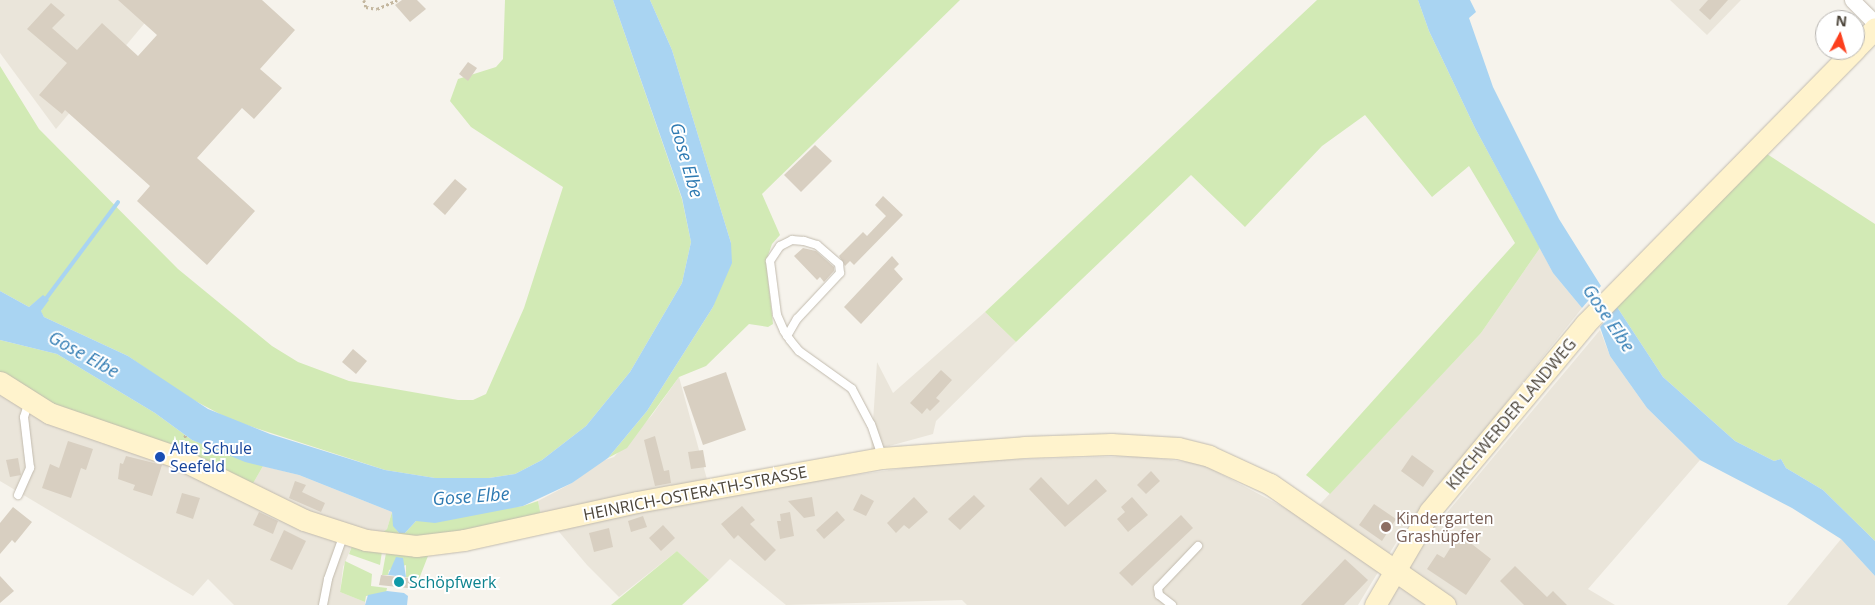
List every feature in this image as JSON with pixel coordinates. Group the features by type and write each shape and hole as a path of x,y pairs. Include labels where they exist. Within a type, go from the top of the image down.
{"street":[{"path":"1852,0 1875,23"},
{"path":"1865,38 1875,28"},
{"name":"KIRCHWERDER LANDWEG","path":"1374,605 1392,570 1430,511 1585,324 1843,60"},
{"name":"HEINRICH-OSTERATH-STRASSE","path":"0,382 30,402 71,422 174,456 304,520 344,534 401,545 442,544 637,502 882,458 1024,447 1111,444 1178,448 1209,456 1270,484 1445,605"}],"lane":[{"path":"788,336 797,319 840,273 839,264 817,245 804,241 792,240 780,246 770,261 777,314 788,336 810,359 852,389 880,444 882,458"},
{"path":"18,495 30,468 24,417 30,402"},
{"path":"323,605 328,579 344,534"},
{"path":"1172,605 1159,595 1158,588 1198,546"}],"path":[{"path":"364,0 366,7 377,9 397,0"}],"shaded area":[{"path":"0,0 164,0 56,129 0,53"},
{"path":"1670,0 1741,0 1707,35"},
{"path":"1540,248 1553,273 1582,308 1402,533 1358,605 967,605 962,600 786,605 730,559 709,580 677,551 619,597 587,565 555,527 757,489 953,461 1140,456 1202,464 1306,519 1481,333"},
{"path":"985,312 1016,342 936,421 933,434 871,451 877,362 893,393"},
{"path":"1600,330 1610,356 1647,408 1700,460 1588,589 1615,605 1388,605 1430,533"},
{"path":"679,377 708,483 541,516 538,501 572,483 599,462 614,457 652,415"},
{"path":"0,390 352,546 343,567 340,592 365,602 365,605 234,605 208,579 193,596 0,481"},
{"path":"263,466 299,475 392,512 387,529 382,533 359,532 251,487"},
{"path":"1841,539 1875,576 1875,605 1787,605"}],"green space":[{"path":"505,0 613,0 682,199 691,242 682,283 630,372 586,426 542,460 515,474 489,478 435,478 385,470 231,420 184,395 128,356 44,317 41,312 43,296 29,307 0,291 0,66 39,129 178,269 272,346 298,362 349,381 458,400 473,400 486,394 524,308 563,187 471,127 450,101 458,79 496,67 503,59"},
{"path":"650,0 960,0 762,194 780,235 772,244 766,261 773,324 768,327 749,324 706,366 679,377 627,448 608,458 647,411 713,307 731,243 672,50"},
{"path":"1317,0 1418,0 1429,31 1475,128 1540,248 1481,333 1330,494 1306,475 1515,243 1469,166 1432,197 1365,115 1322,146 1245,227 1191,175 1016,342 985,312"},
{"path":"1767,154 1875,224 1875,541 1823,490 1786,468 1781,459 1774,461 1735,441 1663,377 1617,307"},
{"path":"0,340 57,354 155,413 192,440 263,466 251,487 84,421 0,375"},
{"path":"538,501 541,516 435,539 382,533 387,529 392,512 394,526 399,533 405,533 416,521 523,506"},
{"path":"352,546 382,551 380,565 349,554"},
{"path":"677,551 709,580 682,605 611,605"},
{"path":"386,553 428,556 419,579 406,577 406,565 389,570 388,575 382,575"},
{"path":"345,561 372,574 371,586 387,588 386,593 366,596 365,602 340,592"}],"water":[{"name":"Gose Elbe","path":"613,0 650,0 672,50 731,243 732,263 713,307 647,411 608,458 572,483 523,506 435,523 416,521 405,533 399,533 393,526 392,512 299,475 245,462 192,440 155,413 57,354 0,340 0,291 29,307 43,295 49,300 41,311 44,317 128,356 208,409 270,434 385,470 435,478 489,478 515,474 542,460 586,426 630,372 682,283 691,242 682,198"},
{"path":"1418,0 1470,0 1476,12 1469,18 1493,87 1559,219 1601,286 1582,308 1553,273 1475,128 1429,31"},
{"name":"Gose Elbe","path":"1617,307 1663,377 1735,441 1774,461 1781,459 1786,468 1823,490 1875,541 1875,576 1841,539 1792,508 1700,460 1647,408 1610,356 1600,327"},
{"path":"396,557 403,558 406,577 388,575"},
{"path":"387,591 404,593 408,596 407,605 365,605 368,595"}],"building":[{"path":"118,0 262,0 295,30 260,69 282,88 254,119 242,108 197,158 255,211 207,265 137,201 150,186 65,110 62,114 39,95 67,63 27,29 51,3 65,15 52,28 77,50 102,23 138,56 157,35"},
{"path":"402,0 417,0 426,9 410,22 395,5"},
{"path":"1708,0 1728,0 1710,20 1699,10"},
{"path":"468,62 477,68 468,81 459,74"},
{"path":"815,145 832,161 801,192 784,175"},
{"path":"455,179 467,189 445,215 433,204"},
{"path":"883,196 903,215 854,265 850,261 845,266 839,256 863,232 867,236 886,216 875,205"},
{"path":"803,248 816,251 834,267 834,271 824,282 820,277 817,280 794,256"},
{"path":"892,256 899,264 894,269 903,279 861,324 844,307"},
{"path":"353,349 367,361 356,374 342,362"},
{"path":"941,370 952,380 936,398 940,401 930,411 927,408 922,414 910,403"},
{"path":"726,372 746,430 703,445 683,387"},
{"path":"655,436 664,471 669,470 671,483 655,486 644,440"},
{"path":"68,441 93,449 86,470 81,468 71,498 42,488 50,464 59,468"},
{"path":"703,450 706,467 691,469 688,452"},
{"path":"1412,455 1434,471 1423,487 1401,471"},
{"path":"126,456 162,465 152,496 133,490 135,485 118,479 120,463 123,464"},
{"path":"18,458 21,475 10,477 6,460"},
{"path":"1151,471 1160,481 1146,494 1137,485"},
{"path":"1041,477 1068,505 1096,479 1107,491 1065,527 1029,489"},
{"path":"295,481 306,485 302,492 325,503 321,512 289,498"},
{"path":"182,493 200,498 193,519 176,513"},
{"path":"861,494 874,501 866,516 853,510"},
{"path":"974,495 985,506 960,530 948,519"},
{"path":"812,497 815,516 804,518 788,501"},
{"path":"914,497 928,512 909,529 904,525 896,533 887,523"},
{"path":"1132,497 1148,515 1128,532 1117,519 1125,512 1121,507"},
{"path":"1374,504 1396,519 1382,541 1359,525"},
{"path":"742,506 755,520 750,524 776,550 765,561 738,535 734,539 721,524"},
{"path":"13,507 32,522 15,543 12,540 0,554 0,523"},
{"path":"837,511 845,520 824,539 816,530"},
{"path":"259,512 278,521 273,534 253,525"},
{"path":"790,512 794,536 780,539 777,521 781,521 780,514"},
{"path":"1181,515 1193,528 1132,586 1119,573"},
{"path":"643,516 647,527 631,532 628,521"},
{"path":"663,525 675,538 661,551 649,538"},
{"path":"609,528 613,547 594,552 589,533"},
{"path":"284,530 306,541 292,570 270,560"},
{"path":"1459,534 1491,559 1466,595 1427,569 1437,554 1444,558"},
{"path":"1345,559 1368,580 1344,605 1301,605"},
{"path":"1515,566 1547,597 1553,591 1567,605 1524,605 1500,581"},
{"name":"Schöpfwerk","path":"381,575 419,579 417,589 379,585"},
{"path":"0,576 14,591 0,603"}],"waterway":[{"path":"45,300 118,202"}],"place":[{"name":"Alte Schule Seefeld","path":"160,457"},
{"name":"Kindergarten Grashüpfer","path":"1386,527"},
{"name":"Schöpfwerk","path":"399,582"}]}
